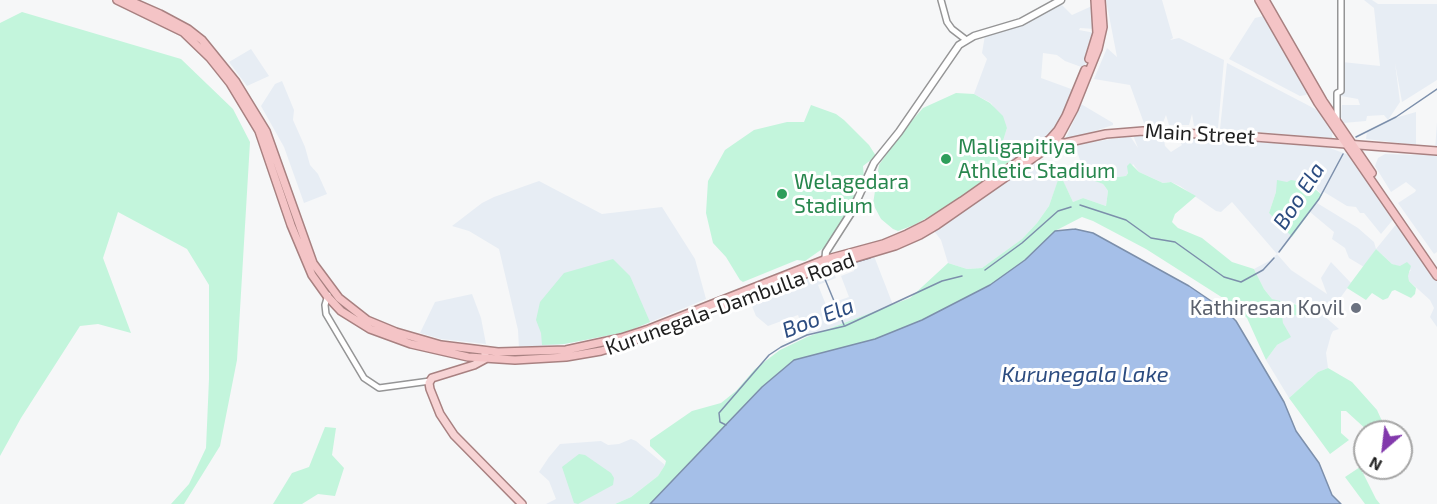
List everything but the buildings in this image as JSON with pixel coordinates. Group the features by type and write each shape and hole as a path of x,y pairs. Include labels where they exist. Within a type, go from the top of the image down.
{"highway":[{"name":"Kurunegala-Dambulla Road","path":"117,0 142,5"},
{"name":"Kurunegala-Dambulla Road","path":"128,0 172,19 202,40 250,103 272,144 290,203 313,263 329,293 376,325 441,345 485,355 566,350 621,338 883,244 927,224 1050,139 1058,130 1094,47 1097,28 1095,0"},
{"name":"Kurunegala-Dambulla Road","path":"825,263 895,246 920,235 1000,182 1054,142 1069,121 1098,48 1103,27 1101,0"},
{"path":"1265,2 1323,101 1437,276"},
{"path":"1265,2 1318,102 1351,145 1437,270"}],"main road":[{"path":"825,263 828,247 856,203 874,163 899,132 959,45 965,39 1021,21 1060,0"},
{"name":"Main Street","path":"1054,142 1065,143 1106,134 1143,131 1437,151"},
{"path":"485,355 470,367 438,375 430,381 434,400 448,427 522,504"}],"street":[{"path":"941,0 947,22 965,39"},
{"path":"1337,120 1337,93 1341,91 1341,0"},
{"path":"329,293 326,314 364,378 379,388 430,381"}],"shaded area":[{"path":"1106,0 1162,0 1173,38 1170,40 1179,38 1224,60 1218,128 1194,126 1192,114 1189,125 1169,125 1166,115 1162,125 1145,126 1130,85 1094,79 1107,48 1117,57"},
{"path":"1364,0 1372,0 1378,4 1437,4 1437,80 1402,102 1395,63 1400,102 1388,120 1384,115 1367,116 1366,121 1343,123 1342,105 1360,105 1358,99 1341,96 1342,62 1380,66 1374,8"},
{"path":"1060,3 1072,15 1092,6 1095,29 1080,28 1079,30 1095,33 1092,46 1084,68 1065,61 1057,55 1043,53 1041,78 1074,90 1052,135 1012,165 1002,144 1007,128 991,103 974,94 987,59 982,53 985,35 1022,24"},
{"path":"1263,16 1310,91 1306,95 1300,96 1229,59 1255,18"},
{"path":"251,49 269,76 247,86 229,62"},
{"path":"1227,63 1321,112 1333,125 1332,138 1220,129"},
{"path":"282,81 294,110 293,120 310,165 318,174 327,194 304,203 284,147 261,106 275,84"},
{"path":"1081,104 1113,123 1113,125 1066,138"},
{"path":"1416,112 1416,145 1366,139 1367,132 1388,120"},
{"path":"1437,122 1437,252 1434,254 1398,203 1416,190 1406,182 1391,192 1375,166 1378,158 1385,154 1418,155 1435,151"},
{"path":"1163,134 1165,146 1171,152 1182,145 1178,138 1182,137 1327,147 1349,155 1396,216 1381,234 1356,207 1347,206 1324,192 1322,195 1316,188 1276,192 1269,213 1292,237 1277,254 1232,202 1221,212 1216,211 1180,186 1171,182 1163,183 1139,172 1133,164 1126,176 1093,180 1103,184 1108,191 1106,206 1083,198 1073,202 1060,175 1049,206 1022,239 982,268 967,269 948,263 941,240 934,231 1012,177 1043,159 1060,174 1071,172 1081,163 1075,145 1130,136 1138,148 1133,135"},
{"path":"539,181 602,214 662,207 695,259 706,299 626,332 564,344 519,349 518,330 499,249 469,231 452,226 482,203"},
{"path":"1317,203 1358,228 1374,242 1376,249 1364,267 1349,258 1345,248 1332,239 1334,232 1310,212"},
{"path":"1398,222 1437,279 1437,327 1430,317 1434,308 1430,300 1409,281 1407,275 1411,270 1392,264 1376,249"},
{"path":"1277,254 1291,270 1327,294 1321,278 1331,262 1351,283 1333,308 1323,315 1339,329 1333,331 1331,335 1326,353 1328,368 1318,372 1289,398 1266,360 1277,345 1285,340 1282,314 1313,317 1310,308 1272,299 1264,289 1254,269"},
{"path":"865,256 874,256 893,305 806,337 798,315 768,326 756,316 750,301 831,268 836,278 818,285 826,305 849,297 841,276 854,271 851,261"},
{"path":"472,294 481,318 486,344 441,339 420,333 435,302"},
{"path":"631,439 665,465 658,476 631,497 615,504 546,504 556,499 549,481 539,472 560,444 601,441 608,445 619,444"}],"green space":[{"path":"22,12 181,59 233,109 250,142 237,360 220,446 184,504 171,504 189,484 206,448 209,285 187,249 118,212 103,258 131,333 98,324 80,326 21,418 0,456 0,23"},
{"name":"Maligapitiya Athletic Stadium","path":"956,93 974,94 990,103 1003,116 1007,128 1002,144 1012,165 961,199 914,225 898,231 893,229 881,219 873,204 879,165 901,133 923,108"},
{"name":"Welagedara Stadium","path":"811,105 836,114 844,120 869,145 876,156 863,166 864,178 855,200 843,224 825,247 805,261 797,260 743,282 713,243 706,213 708,181 725,150 754,130 787,122 804,122"},
{"path":"1130,163 1139,172 1163,183 1171,182 1196,196 1175,214 1172,222 1178,228 1202,238 1232,262 1254,269 1272,299 1310,308 1317,315 1313,317 1282,314 1283,323 1291,337 1277,345 1266,360 1247,318 1234,305 1146,249 1082,217 1055,231 1025,260 967,298 875,339 794,360 762,387 650,504 615,504 631,497 658,476 665,465 666,461 650,446 650,440 692,411 721,403 736,391 755,369 780,350 807,337 910,298 948,263 967,269 982,268 1022,239 1037,223 1049,206 1060,174 1073,202 1083,198 1106,206 1108,191 1103,184 1092,180 1126,176 1127,166"},
{"path":"1277,180 1308,183 1322,195 1292,237 1269,213 1276,192"},
{"path":"1376,249 1392,264 1400,266 1407,262 1411,266 1409,281 1416,288 1411,298 1395,290 1383,300 1372,293 1366,300 1347,288"},
{"path":"613,259 630,276 650,322 626,332 564,344 542,345 541,333 536,320 540,302 564,273"},
{"path":"1328,368 1352,382 1377,410 1382,420 1356,420 1346,411 1341,411 1341,433 1349,440 1330,454 1289,398 1318,372"},
{"path":"325,427 336,428 332,455 344,468 335,496 318,494 302,504 273,504 292,473 309,467"},
{"path":"579,454 585,455 611,473 614,478 613,485 578,504 574,503 562,467"},
{"path":"1353,472 1353,480 1366,480 1380,504 1365,504 1345,477"}],"water":[{"name":"Kurunegala Lake","path":"1075,229 1093,233 1189,286 1226,311 1236,321 1284,402 1296,431 1319,463 1332,495 1341,504 650,504 762,387 794,360 875,339 922,320 990,285 1025,260 1055,231"}],"waterway":[{"name":"Boo Ela","path":"1356,137 1396,117 1437,89"},
{"name":"Boo Ela","path":"1279,252 1319,199 1343,154"},
{"name":"Boo Ela","path":"1080,205 1126,220 1151,238 1175,242 1224,277 1241,282 1263,270 1274,258"},
{"name":"Boo Ela","path":"985,270 1022,243 1058,211 1071,207"},
{"path":"844,325 822,272 870,258"},
{"name":"Boo Ela","path":"726,425 720,422 719,413 769,355 781,347 807,335 845,326 942,281 962,276"}],"place":[{"name":"Maligapitiya Athletic Stadium","path":"946,159"},
{"name":"Welagedara Stadium","path":"782,194"},
{"name":"Kathiresan Kovil","path":"1356,308"}]}
